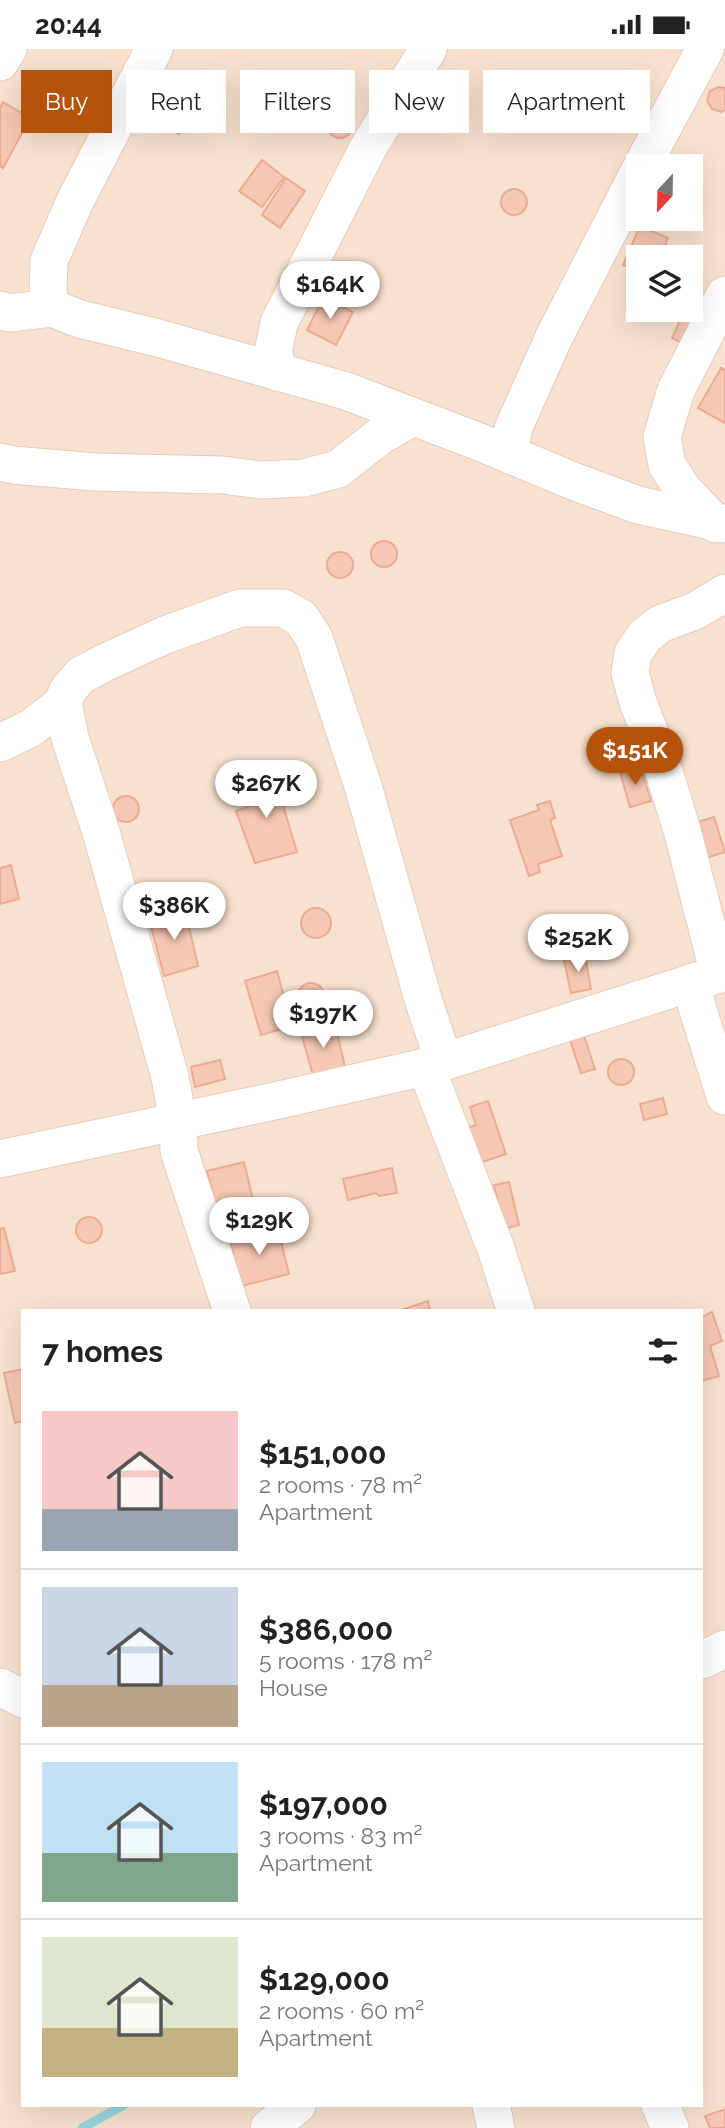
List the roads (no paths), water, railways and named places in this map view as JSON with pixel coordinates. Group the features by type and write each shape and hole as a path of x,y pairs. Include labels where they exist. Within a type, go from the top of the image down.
{"street":[{"path":"0,62 8,49"},
{"path":"52,309 48,293 49,261 75,201 154,49"},
{"path":"280,373 272,353 279,323 362,158 428,49"},
{"path":"648,154 705,49"},
{"path":"510,455 513,429 519,413 554,337 626,197"},
{"path":"721,525 682,490 667,465 662,437 676,390 725,295"},
{"path":"0,310 9,313 52,309 80,319 346,391 638,505 721,525"},
{"path":"0,463 95,472 222,475 261,480 304,478 338,468 380,436 414,417"},
{"path":"725,593 695,611 660,624 645,636 633,653 630,673 682,829 712,976 697,1007 725,1096"},
{"path":"231,1309 179,1151 178,1121 166,1063 101,832 70,738 63,703 68,689 81,675 165,635 240,608 283,608 301,618 314,638 364,789 423,999 435,1064 515,1309"},
{"path":"0,743 31,728 63,703"},
{"path":"0,1159 435,1064 712,976"},
{"path":"703,1660 725,1649"},
{"path":"0,1687 21,1698"},
{"path":"269,2128 295,2107"},
{"path":"491,2107 496,2128"},
{"path":"661,2107 670,2128"}],"waterway":[{"path":"82,2128 120,2107"}]}
